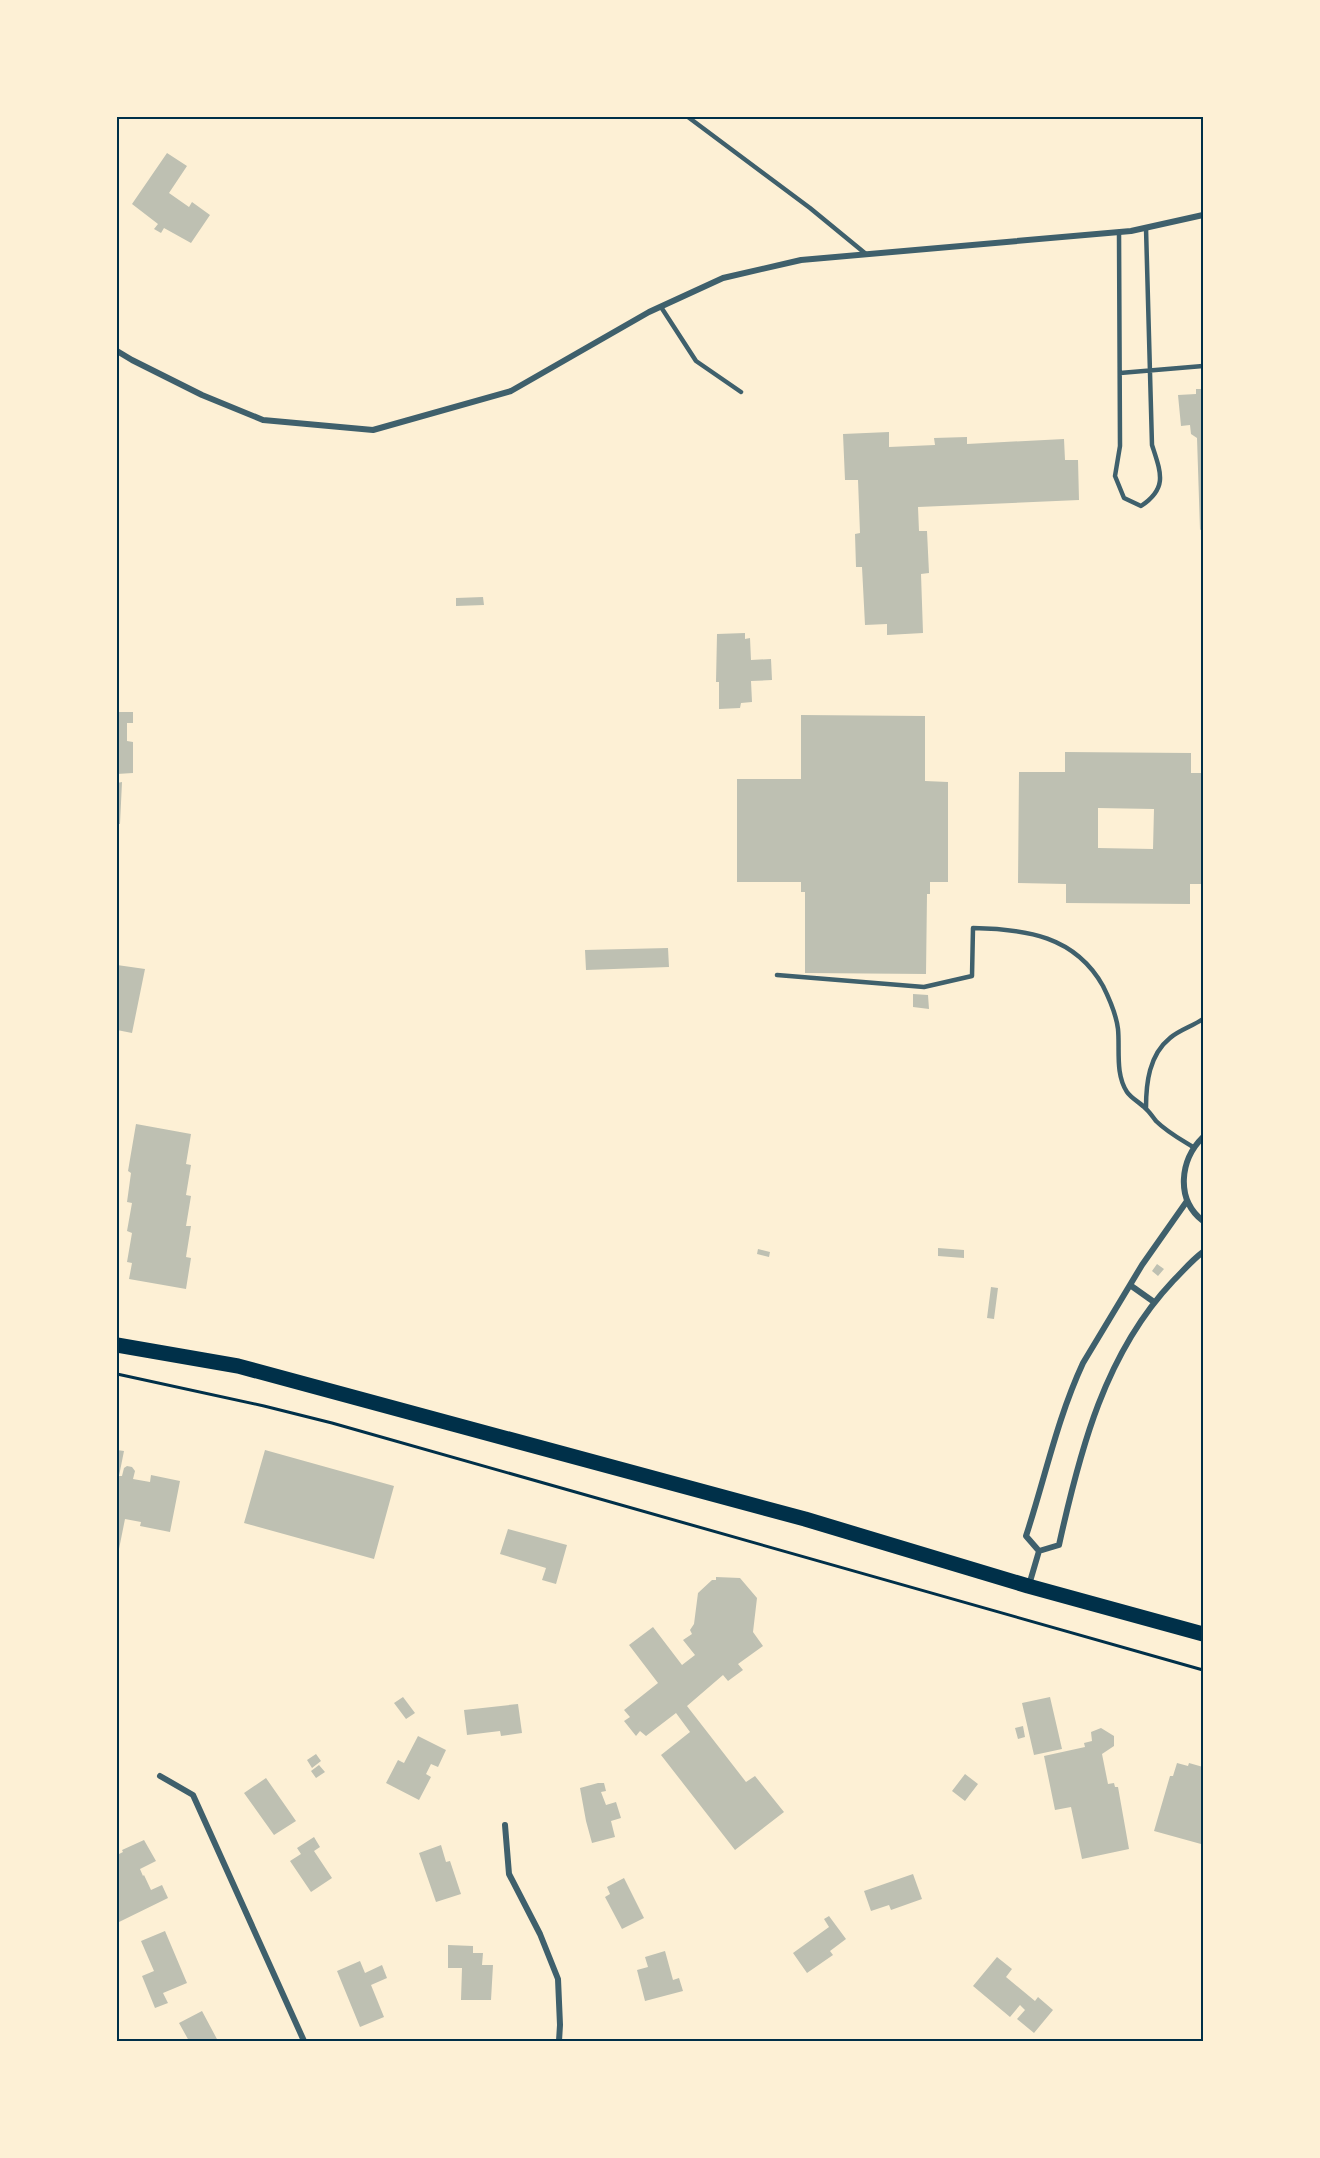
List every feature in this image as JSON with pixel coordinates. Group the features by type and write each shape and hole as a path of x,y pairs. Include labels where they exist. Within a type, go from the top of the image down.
{"main road":[{"path":"117,1345 249,1369 805,1519 1028,1586 1203,1634"}],"street":[{"path":"117,351 202,395 263,420 373,430 511,391 661,307 723,278 801,260 1119,232 1203,215"},
{"path":"1203,1137 1193,1147 1185,1164 1183,1182 1187,1201 1197,1217 1203,1221"},
{"path":"1039,1551 1026,1536 1052,1446 1083,1363 1130,1285 1187,1201"},
{"path":"1039,1551 1059,1545 1077,1468 1095,1410 1118,1358 1154,1302 1203,1252"},
{"path":"1130,1285 1154,1302"},
{"path":"1028,1586 1039,1551"},
{"path":"160,1776 193,1795 304,2041"},
{"path":"505,1825 509,1874 540,1934 558,1979 559,2041"}],"lane":[{"path":"688,117 810,208 866,254"},
{"path":"1119,232 1120,446 1114,476 1124,498 1141,506 1152,499 1160,485 1158,465 1152,445 1146,228"},
{"path":"661,307 696,361 741,392"},
{"path":"1120,373 1203,366"},
{"path":"777,975 924,987 972,976 973,928 1005,928 1037,934 1068,948 1085,961 1097,976 1113,1004 1118,1027 1120,1076 1128,1093 1167,1130 1193,1147"},
{"path":"1146,1108 1148,1074 1161,1047 1171,1037 1203,1019"}],"path":[{"path":"117,1374 332,1423 1203,1670"}],"building":[{"path":"167,153 187,166 169,193 189,207 192,202 210,215 191,243 164,228 161,233 154,229 158,224 132,204"},
{"path":"1196,389 1203,389 1203,529 1200,530 1197,438 1191,434 1190,425 1181,426 1178,395 1196,394"},
{"path":"889,432 889,447 935,445 934,438 967,437 967,444 1064,439 1065,460 1078,460 1079,500 918,507 919,531 927,531 929,573 921,574 923,633 887,635 887,624 865,625 862,567 856,567 855,534 860,533 858,480 845,480 843,434"},
{"path":"483,597 484,605 456,606 456,598"},
{"path":"745,633 745,639 750,638 751,660 771,659 772,680 751,681 752,702 741,703 740,708 719,709 719,682 716,682 717,634"},
{"path":"117,712 133,712 133,723 127,723 127,741 133,742 133,773 117,774"},
{"path":"801,715 925,716 925,781 948,782 948,882 930,882 930,894 927,894 926,974 805,973 805,892 801,892 801,882 737,882 737,779 801,779"},
{"path":"1065,752 1191,753 1191,773 1203,773 1203,884 1190,884 1190,904 1066,903 1066,884 1018,883 1019,772 1065,772","holes":["1098,808 1154,809 1153,849 1098,848"]},
{"path":"122,782 120,824 117,824 117,783"},
{"path":"668,948 669,967 586,970 585,950"},
{"path":"117,965 145,969 132,1033 117,1030"},
{"path":"913,994 928,995 929,1009 913,1007"},
{"path":"136,1124 191,1134 186,1164 191,1165 186,1195 191,1196 186,1226 191,1226 186,1257 191,1258 186,1289 129,1279 132,1263 127,1262 132,1233 127,1231 132,1203 127,1202 131,1173 128,1171"},
{"path":"938,1248 964,1250 964,1258 938,1256"},
{"path":"758,1249 770,1252 769,1257 757,1254"},
{"path":"1157,1264 1164,1269 1158,1276 1152,1271"},
{"path":"991,1287 998,1288 994,1319 987,1318"},
{"path":"117,1450 124,1451 119,1476 122,1476 127,1466 132,1467 135,1471 133,1479 150,1482 151,1475 180,1481 170,1532 140,1526 141,1522 125,1519 118,1554"},
{"path":"265,1450 394,1486 374,1559 244,1523"},
{"path":"508,1529 567,1545 556,1584 542,1580 546,1568 500,1554"},
{"path":"716,1577 740,1578 757,1598 753,1632 763,1646 738,1664 743,1670 728,1681 723,1675 687,1706 746,1782 755,1776 784,1812 735,1850 661,1755 690,1732 676,1713 646,1736 640,1731 636,1736 624,1721 630,1717 624,1710 658,1683 629,1645 653,1627 682,1665 695,1655 683,1640 692,1634 690,1630 694,1624 698,1593 712,1580 716,1580"},
{"path":"403,1697 415,1713 406,1719 394,1703"},
{"path":"1050,1697 1062,1749 1034,1755 1022,1703"},
{"path":"518,1704 522,1733 501,1736 500,1731 467,1735 464,1710"},
{"path":"1023,1726 1025,1737 1018,1739 1015,1728"},
{"path":"1101,1728 1114,1736 1114,1746 1102,1754 1108,1784 1114,1783 1115,1787 1118,1787 1129,1849 1082,1859 1071,1807 1055,1810 1044,1756 1085,1747 1084,1743 1092,1741 1091,1732"},
{"path":"418,1736 446,1750 438,1767 431,1764 426,1774 431,1777 419,1800 386,1783 398,1760 404,1763"},
{"path":"316,1754 321,1761 312,1768 307,1760"},
{"path":"1177,1763 1188,1766 1189,1763 1203,1767 1203,1837 1201,1844 1154,1831 1170,1776 1173,1776"},
{"path":"319,1765 325,1772 316,1778 311,1771"},
{"path":"965,1774 978,1784 965,1801 952,1791"},
{"path":"266,1778 296,1821 274,1835 244,1793"},
{"path":"604,1783 606,1791 601,1792 606,1805 616,1802 621,1818 611,1821 615,1837 592,1843 580,1788"},
{"path":"314,1837 320,1847 314,1851 332,1878 311,1892 290,1861 301,1854 297,1848"},
{"path":"144,1840 156,1861 140,1869 151,1890 162,1885 168,1898 117,1923 117,1855 123,1852 122,1850"},
{"path":"441,1845 446,1862 450,1861 461,1894 436,1902 419,1853"},
{"path":"913,1874 922,1899 891,1910 889,1905 871,1911 864,1891"},
{"path":"624,1878 644,1918 622,1929 605,1897 610,1894 607,1887"},
{"path":"829,1916 846,1939 830,1951 833,1955 807,1973 793,1953 829,1927 824,1919"},
{"path":"165,1931 187,1983 163,1993 168,2003 155,2008 142,1976 154,1971 141,1941"},
{"path":"448,1945 473,1946 473,1953 483,1953 482,1965 493,1965 491,2000 461,2000 462,1968 448,1968"},
{"path":"665,1951 673,1980 679,1978 683,1991 645,2001 637,1970 648,1967 645,1957"},
{"path":"997,1957 1012,1969 1006,1977 1035,2001 1038,1997 1053,2010 1034,2033 1017,2019 1025,2010 1020,2005 1010,2017 973,1986"},
{"path":"360,1961 365,1973 382,1965 387,1978 371,1985 384,2017 360,2027 337,1971"},
{"path":"202,2011 218,2041 189,2041 179,2023"}]}
